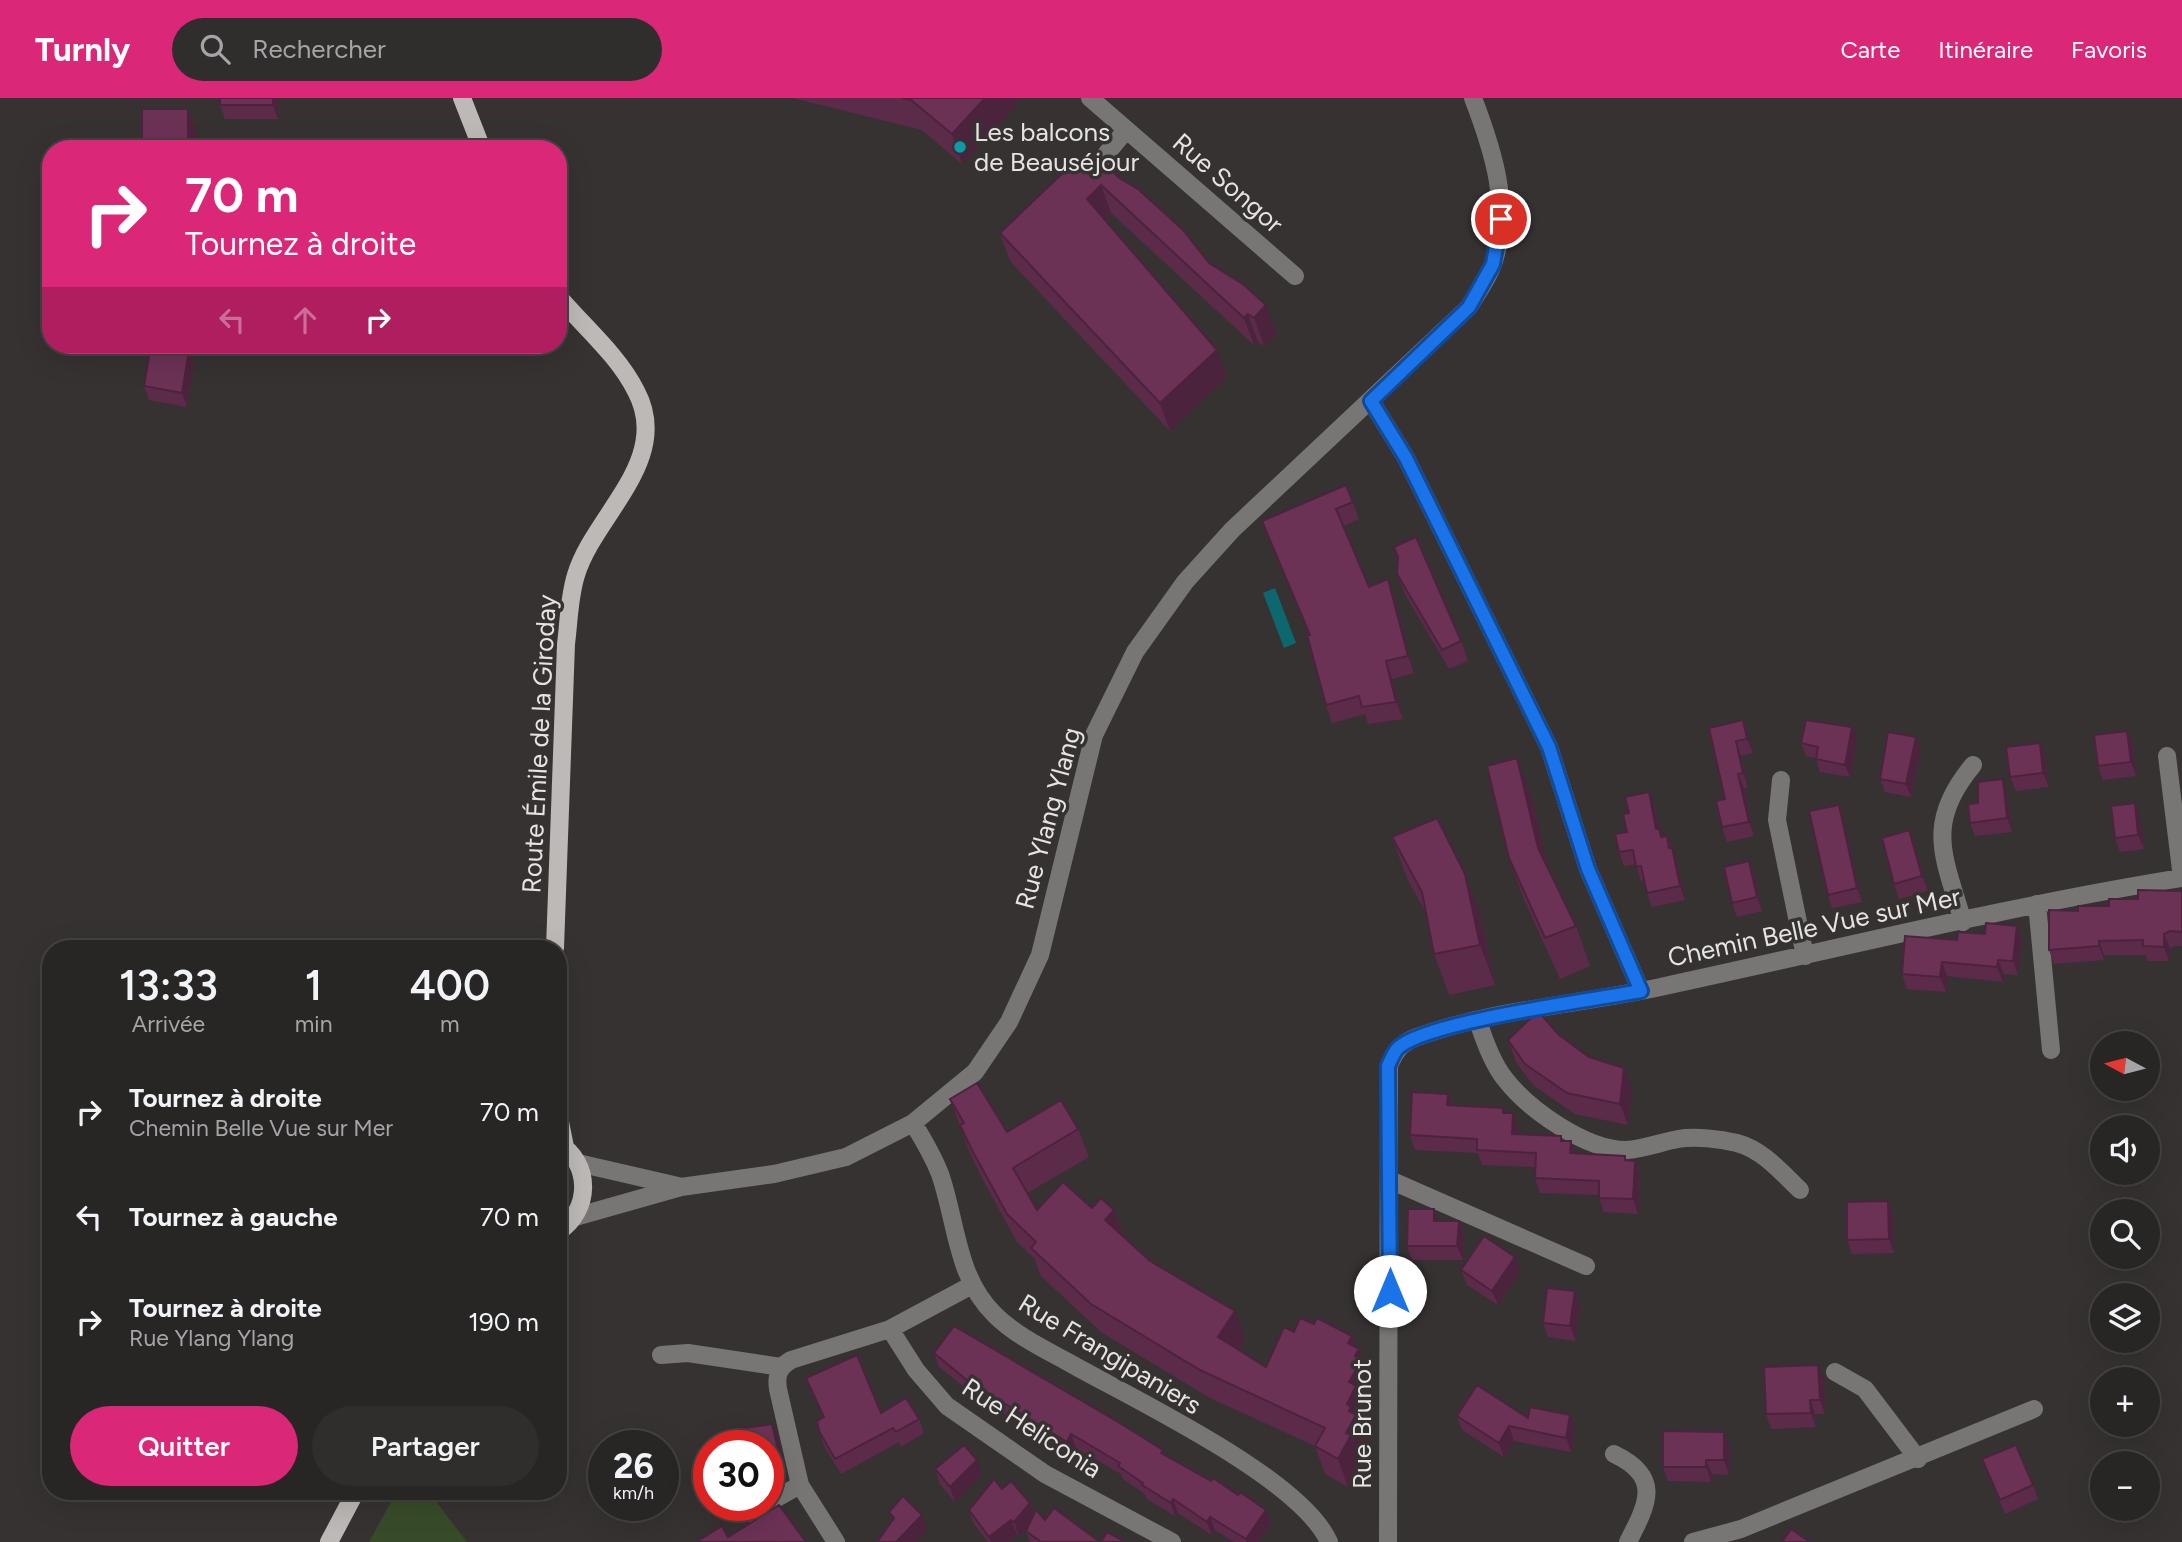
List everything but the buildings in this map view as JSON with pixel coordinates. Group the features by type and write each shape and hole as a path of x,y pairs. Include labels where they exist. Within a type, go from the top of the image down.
{"main road":[{"path":"463,98 479,140"},
{"name":"Route Émile de la Giroday","path":"555,940 566,644 572,597 582,561 637,470 644,447 643,413 638,393 621,368 567,306"},
{"path":"567,1151 578,1163 584,1190 575,1217 567,1224"},
{"path":"328,1542 351,1500"}],"street":[{"name":"Rue Songor","path":"1090,98 1295,276"},
{"name":"Rue Ylang Ylang","path":"681,1186 774,1174 846,1157 913,1123 975,1072 1009,1022 1040,955 1094,735 1135,652 1185,582 1232,530 1469,307 1493,264 1501,219 1499,179 1473,98"},
{"path":"1081,185 1126,130"},
{"path":"1371,401 1406,458 1549,747 1588,869 1641,991"},
{"path":"2167,756 2182,878"},
{"path":"1963,922 1942,844 1941,822 1956,786 1973,765"},
{"path":"1781,780 1777,820 1805,956"},
{"name":"Chemin Belle Vue sur Mer","path":"1388,1066 1397,1048 1415,1038 1478,1021 1641,991 2037,904 2182,878"},
{"path":"2037,904 2051,1050"},
{"path":"1478,1021 1504,1078 1537,1112 1579,1136 1602,1146 1626,1150 1683,1138 1735,1142 1756,1150 1800,1190"},
{"name":"Rue Brunot","path":"1388,1066 1388,1542"},
{"name":"Rue Frangipaniers","path":"913,1123 940,1176 963,1265 972,1285 998,1318 1037,1345 1245,1462 1291,1494 1329,1542"},
{"path":"578,1163 681,1186"},
{"path":"1390,1180 1586,1266"},
{"path":"575,1217 681,1186"},
{"path":"836,1542 800,1485 776,1378 780,1367 791,1360 890,1329 972,1285"},
{"name":"Rue Heliconia","path":"890,1329 916,1370 947,1406 1045,1474 1172,1542"},
{"path":"661,1355 688,1353 780,1367"},
{"path":"1835,1372 1865,1389 1918,1459"},
{"path":"1693,1542 1741,1529 1918,1459 2034,1409"},
{"path":"1614,1454 1640,1470 1645,1478 1647,1502 1628,1542"},
{"path":"784,1494 800,1485"}],"green space":[{"path":"392,1500 435,1500 467,1542 369,1542"}],"water":[{"path":"1275,588 1296,643 1284,648 1263,593"}],"place":[{"name":"Les balcons de Beauséjour","path":"960,147"}],"route":[{"path":"1390,1291 1388,1066 1397,1048 1415,1038 1478,1021 1641,991 1588,869 1549,747 1499,642 1456,564 1406,458 1371,401 1469,307 1493,264 1501,219"}]}
